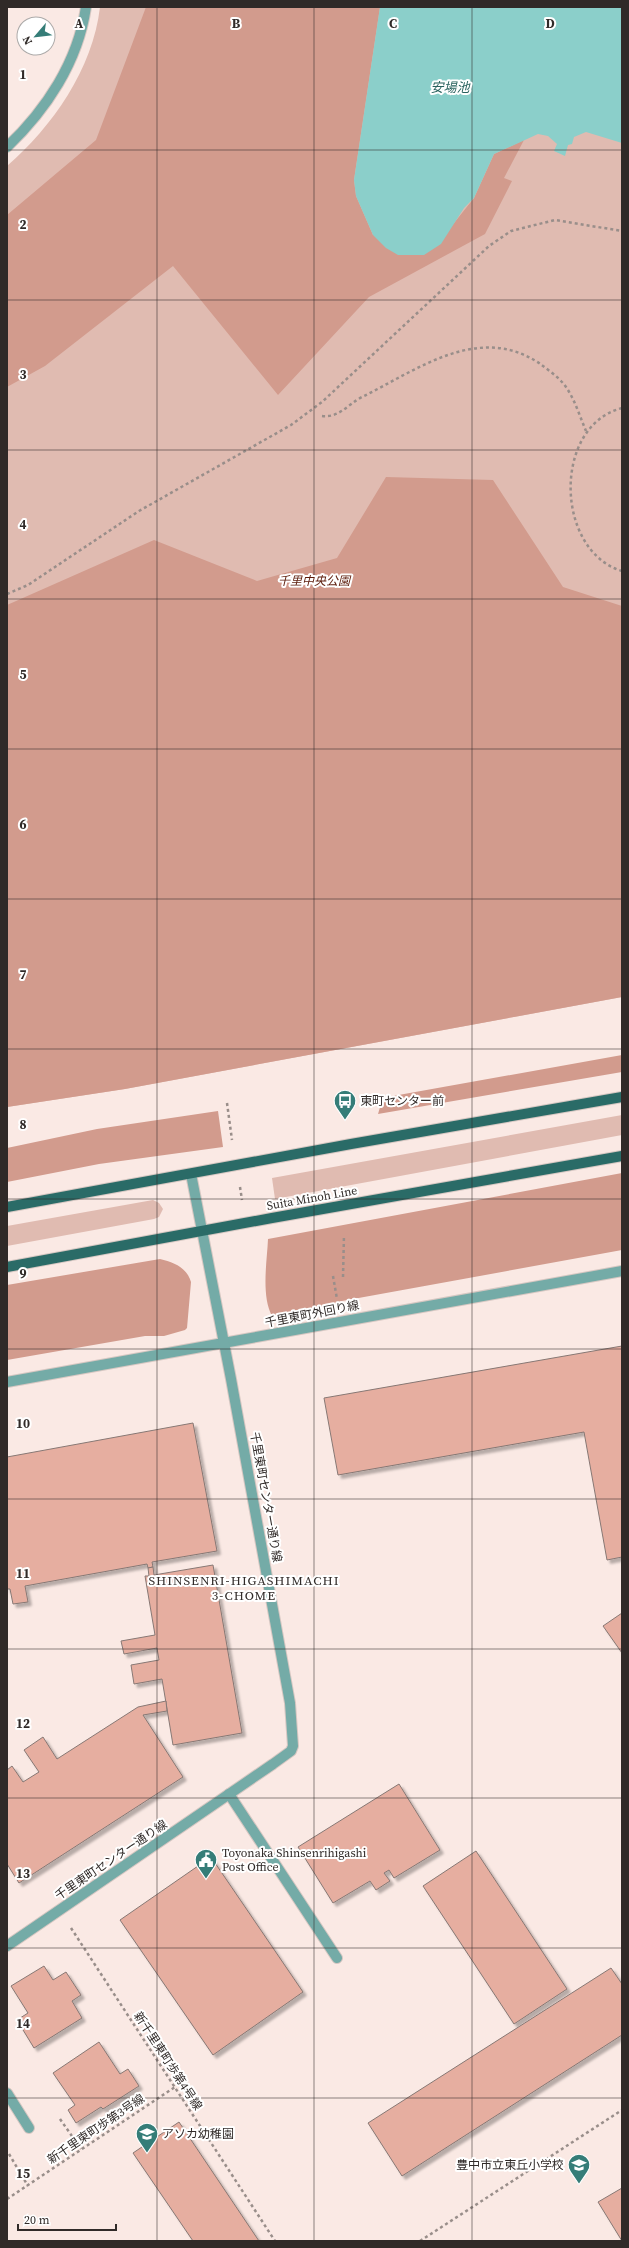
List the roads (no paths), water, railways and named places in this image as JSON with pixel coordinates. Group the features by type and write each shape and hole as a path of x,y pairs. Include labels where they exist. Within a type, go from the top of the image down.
{"main road":[{"path":"7,1207 351,1144 622,1097"},
{"name":"Suita Minoh Line","path":"7,1267 622,1156"}],"street":[{"path":"7,147 43,108 57,86 78,38 86,7"},
{"name":"千里東町センター通り線","path":"7,1946 291,1751 294,1738 290,1702 225,1344 191,1174"},
{"name":"千里東町外回り線","path":"7,1382 225,1344 622,1271"},
{"path":"229,1794 337,1958"},
{"path":"7,2093 29,2128"}],"water":[{"name":"安場池","path":"380,7 622,7 622,143 586,132 574,137 572,144 568,145 565,156 554,151 557,144 548,136 538,134 494,154 474,198 464,208 441,244 424,255 398,255 386,248 373,235 356,196 354,180"}],"place":[{"name":"東町センター前","path":"345,1120"},
{"name":"Toyonaka Shinsenrihigashi Post Office","path":"206,1880"},
{"name":"アソカ幼稚園","path":"147,2154"},
{"name":"豊中市立東丘小学校","path":"579,2184"}],"district":[{"name":"SHINSENRI-HIGASHIMACHI 3-CHOME","path":"244,1588"}],"park label":[{"name":"千里中央公園","path":"314,581"}]}
